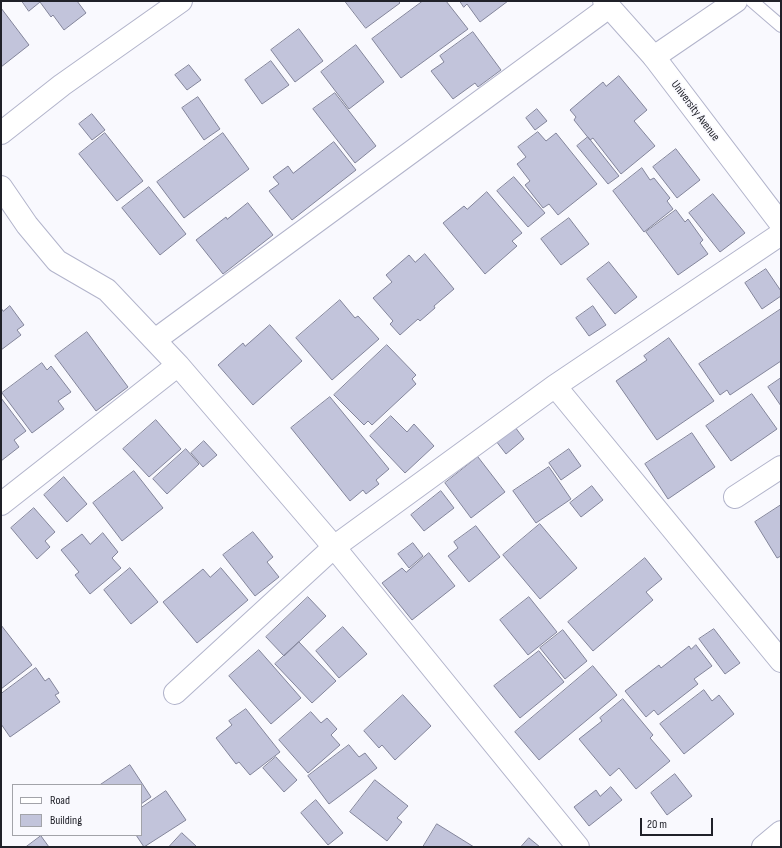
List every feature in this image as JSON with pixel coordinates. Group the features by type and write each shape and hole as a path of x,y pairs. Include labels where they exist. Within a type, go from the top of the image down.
{"street":[{"path":"1,133 62,86 181,1"},
{"path":"654,57 736,1"},
{"path":"155,340 607,4"},
{"name":"University Avenue","path":"607,4 654,57 781,224"},
{"path":"1,187 27,225 57,261 107,290 178,365 334,547 578,847"},
{"path":"174,693 334,547 555,386 781,234"},
{"path":"1,504 178,365"},
{"path":"555,386 781,660"},
{"path":"735,497 781,468"},
{"path":"763,847 781,832"}],"lane":[{"path":"752,1 781,26"}],"building":[{"path":"22,1 77,1 86,13 64,30 53,15 51,17 40,2 29,11"},
{"path":"345,1 398,1 400,3 366,28"},
{"path":"423,1 446,1 468,29 401,78 372,39"},
{"path":"460,1 508,1 480,22 467,4 464,7"},
{"path":"1,8 29,45 1,67"},
{"path":"299,29 323,61 295,82 271,50"},
{"path":"473,32 501,70 478,87 475,83 453,99 431,71 444,62 440,56"},
{"path":"356,45 384,82 349,109 321,72"},
{"path":"271,61 289,85 262,104 245,80"},
{"path":"189,65 201,80 187,90 175,75"},
{"path":"619,76 647,110 634,121 655,146 621,174 593,138 590,140 574,120 576,117 570,110 603,82 606,86"},
{"path":"335,93 376,146 355,163 313,109"},
{"path":"198,97 220,129 204,140 182,108"},
{"path":"537,109 547,121 535,130 526,118"},
{"path":"92,114 105,130 92,140 79,124"},
{"path":"538,132 546,141 556,133 597,184 558,215 549,204 543,208 525,185 530,181 517,164 526,157 518,147"},
{"path":"105,133 143,181 117,201 79,154"},
{"path":"223,133 249,169 184,218 157,182"},
{"path":"588,137 619,176 608,184 577,146"},
{"path":"334,142 356,170 292,220 269,191 279,184 273,177 288,166 293,173"},
{"path":"676,149 700,180 677,198 653,167"},
{"path":"642,168 650,180 654,178 670,198 667,201 673,209 644,232 613,191"},
{"path":"514,177 545,213 528,227 497,191"},
{"path":"149,187 186,234 160,255 122,208"},
{"path":"487,192 522,233 512,241 517,246 485,274 443,223 464,206 467,209"},
{"path":"713,194 745,233 720,252 689,213"},
{"path":"248,203 273,235 223,274 196,240 226,217 227,219"},
{"path":"676,210 685,222 688,219 703,240 700,243 708,254 678,275 646,232"},
{"path":"569,218 589,244 561,265 541,239"},
{"path":"425,254 454,289 434,306 435,308 420,321 418,319 400,335 390,324 393,321 373,298 392,282 386,275 409,255 415,262"},
{"path":"609,262 637,297 615,314 587,279"},
{"path":"766,269 781,291 781,296 762,309 745,283"},
{"path":"340,300 355,318 358,316 379,339 332,380 296,338"},
{"path":"10,306 24,325 17,330 21,335 1,350 1,308 3,311"},
{"path":"593,306 606,325 589,336 576,318"},
{"path":"781,309 781,361 730,395 727,390 720,395 699,364"},
{"path":"270,325 302,361 253,405 218,365 243,343 245,346"},
{"path":"87,332 128,387 96,411 55,356"},
{"path":"669,338 714,401 657,440 616,381 647,360 644,356"},
{"path":"387,345 416,375 412,379 416,384 372,425 368,421 364,425 334,395"},
{"path":"42,363 47,370 51,366 71,392 58,401 64,409 32,433 2,393"},
{"path":"781,378 781,406 768,387"},
{"path":"752,394 777,429 731,461 706,426"},
{"path":"330,397 389,469 376,480 379,484 366,494 363,490 350,501 291,428"},
{"path":"1,398 26,431 14,440 19,447 1,461"},
{"path":"391,416 407,432 414,424 434,446 405,473 370,436"},
{"path":"156,420 181,449 149,477 123,449"},
{"path":"515,427 524,439 506,454 496,441"},
{"path":"692,433 715,467 668,499 645,464"},
{"path":"204,441 217,455 203,467 191,453"},
{"path":"186,449 199,464 167,494 153,479"},
{"path":"569,449 581,466 561,480 549,463"},
{"path":"478,457 505,492 471,518 445,483"},
{"path":"549,467 571,499 536,523 513,491"},
{"path":"134,471 163,508 122,541 93,503"},
{"path":"64,477 87,504 67,522 44,495"},
{"path":"592,486 603,500 581,517 570,503"},
{"path":"441,491 454,508 424,531 411,515"},
{"path":"781,505 781,556 777,558 755,522"},
{"path":"34,508 55,532 45,541 50,547 37,559 11,528"},
{"path":"540,524 577,568 540,599 503,555"},
{"path":"476,526 500,557 469,582 448,556 458,548 454,542"},
{"path":"253,532 273,557 267,562 279,577 255,596 223,555"},
{"path":"103,533 118,552 112,558 121,568 90,594 75,575 79,572 61,550 82,534 90,544"},
{"path":"413,543 423,556 409,568 398,554"},
{"path":"429,553 455,586 412,620 382,583 402,568 406,572"},
{"path":"645,558 662,579 646,592 653,600 593,651 568,622"},
{"path":"130,568 158,602 131,624 104,590"},
{"path":"221,568 248,600 197,643 163,602 203,569 210,577"},
{"path":"308,597 326,616 284,656 266,637"},
{"path":"529,597 557,632 528,655 500,620"},
{"path":"1,625 32,665 1,689"},
{"path":"343,627 367,654 339,678 316,651"},
{"path":"714,629 740,663 725,674 699,639"},
{"path":"563,630 587,661 565,679 540,648"},
{"path":"299,642 336,681 312,703 275,664"},
{"path":"696,645 712,666 694,679 698,684 658,715 654,710 646,717 625,691 659,665 661,668 689,646 691,649"},
{"path":"259,650 301,698 271,724 229,676"},
{"path":"539,651 564,682 520,718 494,686"},
{"path":"593,666 617,695 539,760 515,732"},
{"path":"36,668 45,681 49,678 59,693 55,695 60,702 10,737 1,724 1,694"},
{"path":"704,690 712,701 719,695 734,714 684,754 660,724"},
{"path":"403,695 431,726 395,760 382,745 379,748 364,731"},
{"path":"623,699 653,735 650,738 670,761 636,789 619,768 610,776 579,739 602,721 600,718"},
{"path":"246,709 280,752 250,775 239,762 236,764 216,738 232,725 229,721"},
{"path":"311,712 321,723 327,718 337,729 331,735 340,745 308,773 279,740"},
{"path":"349,745 359,757 365,753 377,768 329,804 308,776"},
{"path":"276,757 297,780 284,792 263,768"},
{"path":"130,765 151,797 142,803 142,784 102,784"},
{"path":"675,774 692,796 667,815 651,793"},
{"path":"375,780 408,806 397,818 402,822 387,841 350,812"},
{"path":"611,787 622,800 589,826 574,807 596,790 600,796"},
{"path":"166,791 186,820 144,847 137,836 142,836 142,807"},
{"path":"316,800 343,833 328,845 301,813"},
{"path":"437,824 474,847 423,847"},
{"path":"182,833 197,847 169,847"},
{"path":"41,836 49,847 26,847"},
{"path":"529,838 540,847 521,847"}]}
